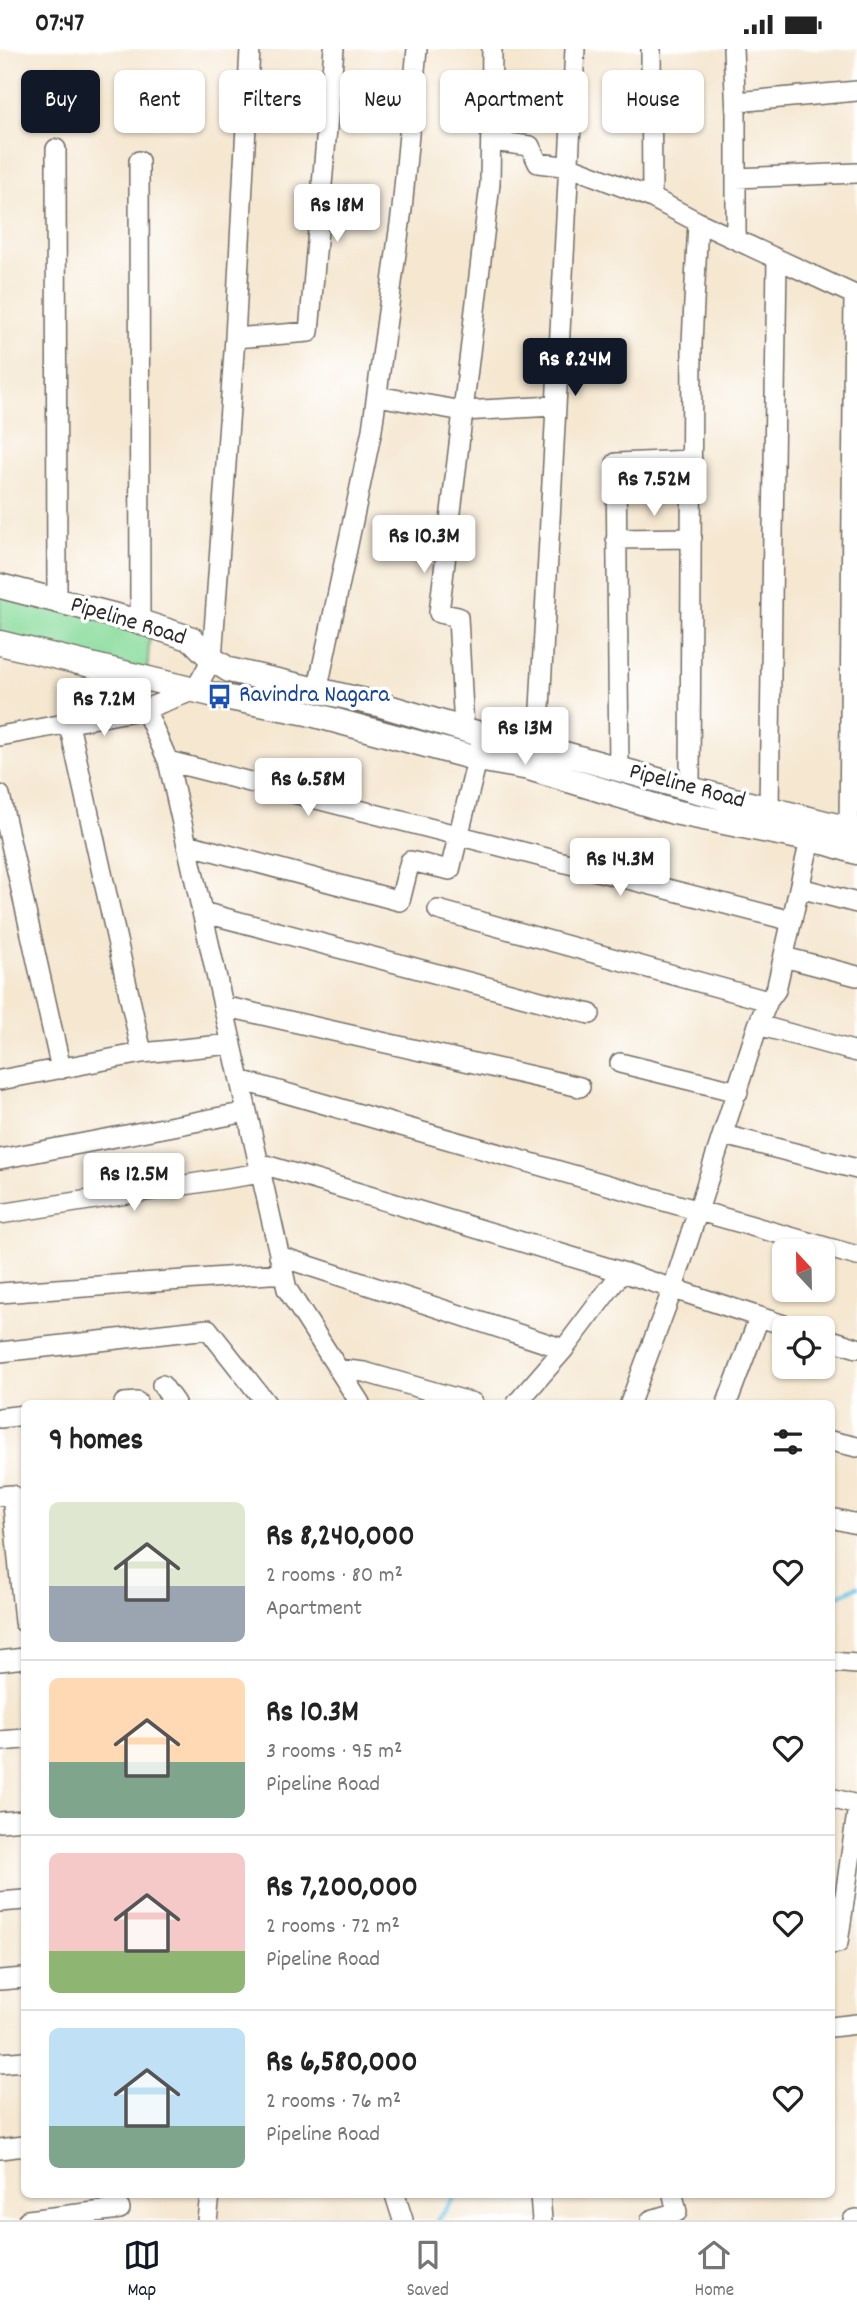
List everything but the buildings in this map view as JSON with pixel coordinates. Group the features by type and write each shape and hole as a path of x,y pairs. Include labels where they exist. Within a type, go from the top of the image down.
{"main road":[{"name":"Pipeline Road","path":"0,586 140,622 192,639 212,659 229,670 377,704 475,741 528,768 674,812 857,852"},
{"name":"Pipeline Road","path":"0,643 195,690 307,713 475,741 538,746 690,789 853,829"}],"street":[{"path":"0,736 145,709 195,690 212,659 235,338 250,49"},
{"path":"235,338 309,332 334,49"},
{"path":"317,692 377,396 402,209 417,49"},
{"path":"187,844 400,901 410,861 450,870 475,741 458,617 439,613 490,184 492,49"},
{"path":"538,746 554,406 571,167 575,49"},
{"path":"651,49 652,198"},
{"path":"733,49 736,102 736,240"},
{"path":"736,102 857,92"},
{"path":"491,141 530,146 538,163 571,167 652,198 856,295 853,829"},
{"path":"56,149 57,601"},
{"path":"139,161 140,622"},
{"path":"736,178 857,173"},
{"path":"690,789 692,343 698,222"},
{"path":"769,809 777,259"},
{"path":"377,396 463,411 554,406"},
{"path":"619,769 616,463 692,460"},
{"path":"616,539 692,538"},
{"path":"145,709 168,761 287,1289 358,1400"},
{"path":"69,724 142,1053"},
{"path":"168,761 792,921"},
{"path":"0,796 61,1069"},
{"path":"630,1400 673,1288 758,1025 768,1000 776,990 810,840"},
{"path":"800,888 857,903"},
{"path":"438,910 768,1000"},
{"path":"202,912 590,1014"},
{"path":"784,957 857,976"},
{"path":"223,1006 580,1087"},
{"path":"758,1025 857,1052"},
{"path":"0,1080 142,1053 232,1044"},
{"path":"620,1063 738,1092"},
{"path":"240,1080 857,1256"},
{"path":"0,1159 247,1112"},
{"path":"724,1135 857,1169"},
{"path":"0,1214 260,1168 622,1272 772,1322"},
{"path":"0,1293 281,1264 564,1349"},
{"path":"520,1400 564,1349 622,1272"},
{"path":"728,1400 759,1318"},
{"path":"0,1352 208,1329 264,1400"},
{"path":"835,1341 857,1348"},
{"path":"338,1370 364,1372 462,1400"},
{"path":"162,1385 173,1400"},
{"path":"0,1417 21,1415"},
{"path":"835,1442 857,1447"},
{"path":"12,1495 21,1590"},
{"path":"835,1519 857,1524"},
{"path":"0,1661 21,1658"},
{"path":"835,1662 857,1664"},
{"path":"0,1741 21,1739"},
{"path":"835,1799 857,1805"},
{"path":"835,1943 838,1943 857,1813"},
{"path":"0,1822 21,1820"},
{"path":"0,1902 21,1900"},
{"path":"0,1980 21,1978"},
{"path":"835,2027 857,2024"},
{"path":"0,2063 21,2061"},
{"path":"0,2149 21,2146"},
{"path":"207,2220 211,2198"},
{"path":"396,2198 403,2220"},
{"path":"540,2198 542,2220"},
{"path":"651,2220 677,2211 674,2198"},
{"path":"28,2220 121,2208"}],"green space":[{"path":"0,592 150,629 147,676 0,639"}],"waterway":[{"path":"835,1597 857,1587"},
{"path":"438,2220 454,2198"}],"place":[{"name":"Ravindra Nagara","path":"219,696"}]}
